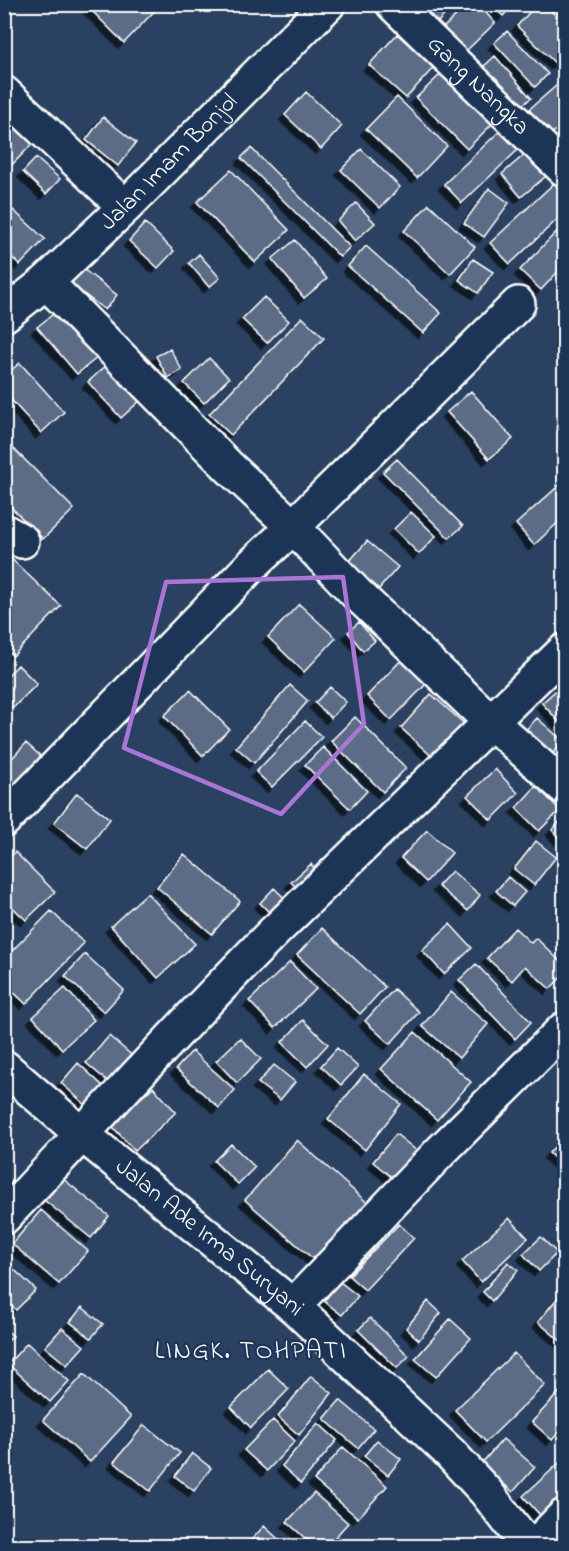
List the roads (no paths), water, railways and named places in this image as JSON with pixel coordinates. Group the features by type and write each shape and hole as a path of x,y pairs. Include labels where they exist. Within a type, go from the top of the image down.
{"street":[{"name":"Jalan Imam Bonjol","path":"4,315 46,282 125,207 328,4"},
{"name":"Gang Nangka","path":"393,4 564,169"},
{"path":"4,93 125,207"},
{"path":"46,282 229,467 293,527 357,594 564,788"},
{"path":"4,820 251,566 518,304"},
{"path":"4,1217 83,1135 169,1040 272,935 564,651"},
{"path":"293,1305 441,1151 564,1029"},
{"name":"Jalan Ade Irma Suryani","path":"4,1067 83,1135 293,1305 449,1452 486,1492 528,1546"},
{"path":"535,1546 564,1516"}],"district":[{"name":"LINGK. TOHPATI","path":"251,1352"}]}
